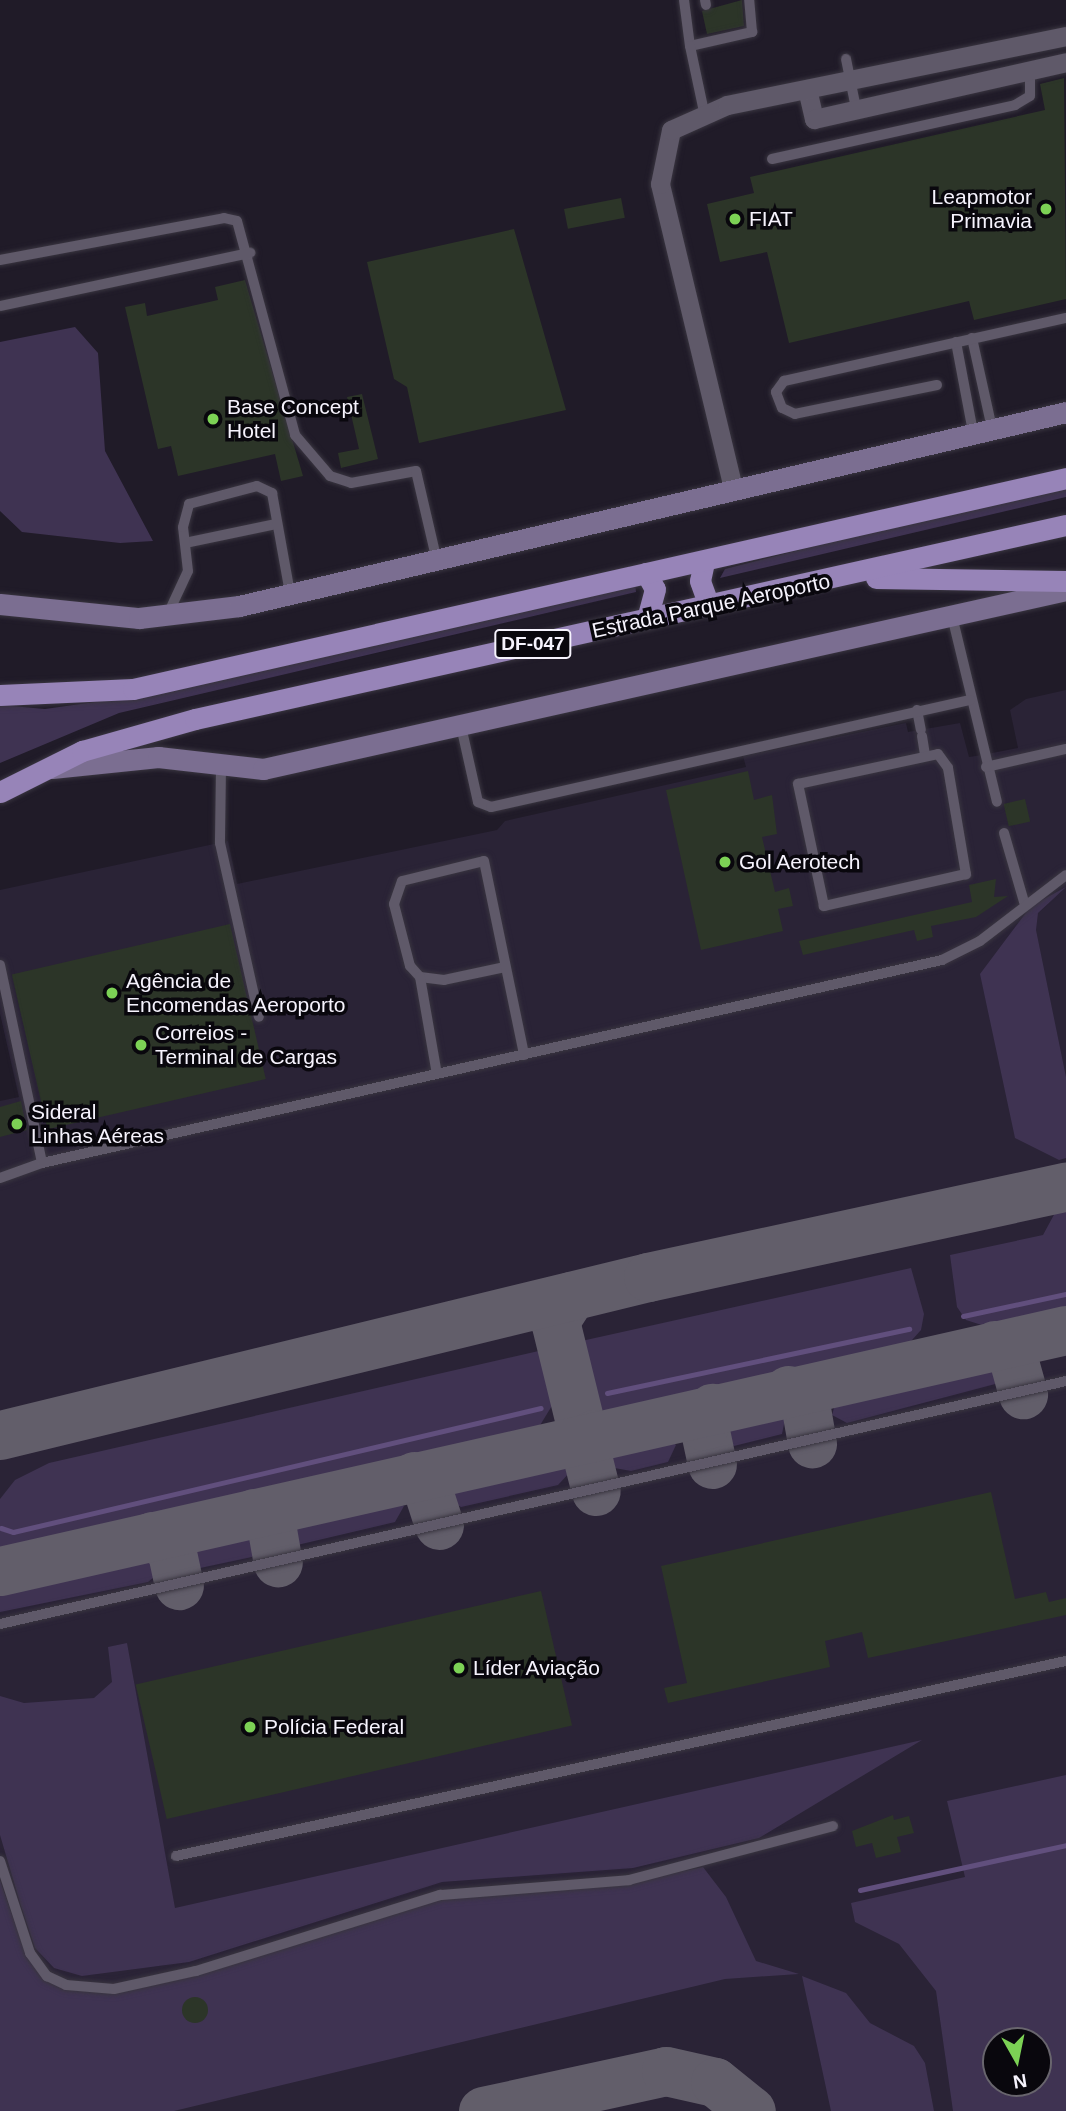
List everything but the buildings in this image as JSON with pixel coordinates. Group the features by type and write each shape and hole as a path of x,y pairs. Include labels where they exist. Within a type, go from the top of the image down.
{"main road":[{"name":"DF-047","path":"0,695 133,689 1066,478"},
{"name":"Estrada Parque Aeroporto","path":"3,795 50,768 108,743 195,719 842,578 1066,525"},
{"path":"704,562 701,581 709,606"},
{"path":"646,573 655,589 647,619"},
{"path":"842,578 1066,581"}],"street":[{"path":"733,488 660,184 671,130 704,112 808,93 1066,36"},
{"path":"808,93 814,119 1066,62"},
{"path":"920,68 925,95"},
{"path":"0,604 100,617 166,617 290,593 1066,412"},
{"path":"50,768 158,757 221,767 263,769 1066,590"}],"lane":[{"path":"686,0 690,46 704,112"},
{"path":"690,46 754,27 749,0"},
{"path":"846,60 856,108"},
{"path":"772,159 1015,105 1030,96 1030,71"},
{"path":"0,260 224,218 237,221 250,253 295,435 330,476 351,483 416,471 436,557"},
{"path":"0,306 250,253"},
{"path":"937,385 795,414 782,408 776,392 785,381 1066,318"},
{"path":"972,338 983,430"},
{"path":"956,342 983,430"},
{"path":"166,617 188,571 184,516 191,501 257,486 272,493 290,593"},
{"path":"185,543 276,524"},
{"path":"952,615 970,701 997,802"},
{"path":"461,726 478,802 491,807 917,710 970,701"},
{"path":"917,710 925,755"},
{"path":"986,767 1066,749"},
{"path":"925,755 946,761 966,874 824,906 798,784 925,755"},
{"path":"221,767 220,844 259,1017"},
{"path":"1004,833 1024,902"},
{"path":"438,1074 420,977 410,966 396,891 418,875 484,861 524,1055"},
{"path":"0,1178 42,1163 942,960 980,941 1024,902 1066,875"},
{"path":"0,965 42,1163"},
{"path":"420,977 444,980 505,967"},
{"path":"0,1624 1066,1381"},
{"path":"176,1856 1066,1661"},
{"path":"0,1861 30,1953 47,1976 66,1985 114,1989 196,1971 440,1895 629,1880 832,1826"}],"shaded area":[{"path":"75,327 98,353 105,451 153,541 120,543 22,532 0,511 0,342"},
{"path":"1066,482 1066,497 720,578 725,569"},
{"path":"635,583 636,592 119,713 0,763 0,705 45,709 116,699"},
{"path":"1066,690 1066,2111 0,2111 0,1101 19,1097 0,1014 0,890 228,841 237,884 497,830 505,821 746,767 743,756 906,723 908,732 960,723 969,757 982,755 1018,748 1010,710 1026,699"},
{"path":"1066,887 1038,913 1036,930 1066,1077 1066,1158 1059,1160 1015,1138 980,974 1031,906"},
{"path":"1066,1208 1066,1311 991,1328 966,1320 957,1307 950,1255 1043,1235 1056,1211"},
{"path":"911,1268 924,1314 921,1330 904,1349 611,1414 588,1404 583,1393 577,1342"},
{"path":"543,1350 553,1404 539,1427 0,1550 0,1499 15,1480 49,1463"},
{"path":"981,1363 1000,1370 1003,1382 847,1423 832,1415 838,1394"},
{"path":"768,1409 785,1419 782,1434 734,1446 724,1438 728,1420"},
{"path":"664,1434 676,1445 668,1462 631,1471 609,1467 597,1449"},
{"path":"565,1456 573,1461 572,1470 558,1485 461,1507 452,1502 457,1481"},
{"path":"387,1495 404,1506 395,1522 293,1546 284,1536 284,1527 302,1514"},
{"path":"236,1531 256,1541 252,1557 191,1570 185,1558 197,1539"},
{"path":"141,1548 156,1559 159,1573 148,1582 0,1612 0,1583"},
{"path":"127,1643 175,1908 922,1740 759,1838 633,1868 442,1882 189,1962 82,1976 54,1968 35,1948 0,1835 0,1696 24,1703 94,1698 112,1682 108,1647"},
{"path":"1066,1775 1066,2111 953,2111 936,1991 899,1944 855,1922 851,1903 965,1877 947,1801"},
{"path":"703,1867 726,1897 756,1961 799,1974 725,1979 174,2111 0,2111 0,1880 25,1952 61,1985 142,1985 427,1898 645,1879"},
{"path":"802,1976 846,1993 870,2023 914,2046 925,2063 934,2111 831,2111"}],"waterway":[{"path":"963,1316 1066,1294"},
{"path":"607,1393 909,1329"},
{"path":"1,1528 13,1532 541,1408"},
{"path":"860,1890 1066,1845"}],"taxiway":[{"path":"0,1435 648,1277 1066,1187"},
{"path":"571,1296 555,1321 580,1423"},
{"path":"0,1571 1066,1330"},
{"path":"995,1345 1011,1351 1023,1394"},
{"path":"788,1390 805,1403 812,1443"},
{"path":"712,1408 704,1426 712,1464"},
{"path":"594,1434 587,1456 596,1491"},
{"path":"414,1476 426,1485 439,1525"},
{"path":"254,1513 271,1524 278,1562"},
{"path":"152,1536 171,1548 179,1585"},
{"path":"483,2111 666,2071 715,2082 751,2111"}],"place":[{"name":"Leapmotor Primavia","path":"1046,209"},
{"name":"FIAT","path":"735,219"},
{"name":"Base Concept Hotel","path":"213,419"},
{"name":"Gol Aerotech","path":"725,862"},
{"name":"Agência de Encomendas Aeroporto","path":"112,993"},
{"name":"Correios - Terminal de Cargas","path":"141,1045"},
{"name":"Sideral Linhas Aéreas","path":"17,1124"},
{"name":"Líder Aviação","path":"459,1668"},
{"name":"Polícia Federal","path":"250,1727"}]}
